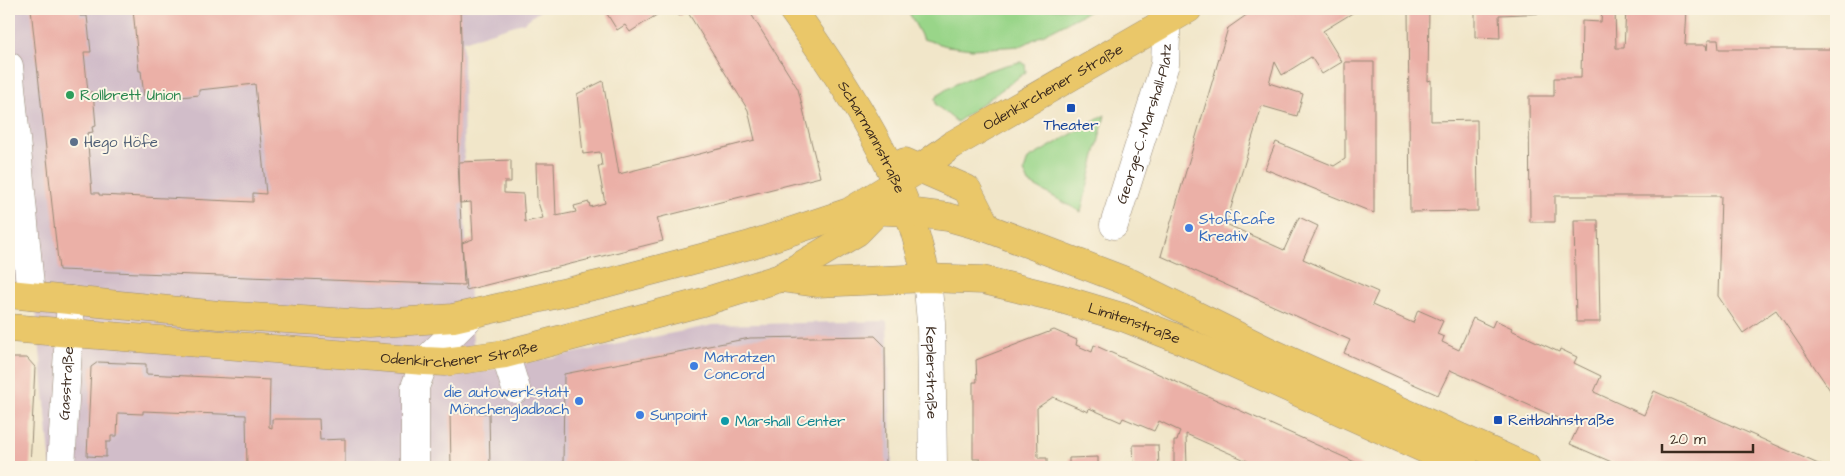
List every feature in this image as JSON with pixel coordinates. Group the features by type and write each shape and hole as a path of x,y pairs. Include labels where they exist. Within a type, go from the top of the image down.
{"main road":[{"name":"Scharmannstraße","path":"792,9 820,48 906,188 926,278"},
{"name":"Odenkirchener Straße","path":"9,328 445,362 505,354 703,302 780,278 857,232 879,209 906,188 952,145 1174,13"},
{"name":"Odenkirchener Straße","path":"20,295 219,315 368,324 419,322 472,315 606,284 750,245 848,212 906,188"},
{"name":"Limitenstraße","path":"906,188 948,217 987,228 1131,283 1268,351 1526,467"},
{"path":"906,188 967,189 987,228"},
{"name":"Odenkirchener Straße","path":"848,212 879,209"},
{"name":"Limitenstraße","path":"780,278 817,283 926,278 983,280 1058,298 1125,318 1184,341 1465,467"}],"street":[{"name":"George-C.-Marshall-Platz","path":"1114,225 1165,64 1174,13"},
{"path":"9,66 20,295"},
{"name":"Keplerstraße","path":"926,278 931,322 933,467"},
{"name":"Gasstraße","path":"62,467 71,300"},
{"path":"415,467 415,387 425,360 472,315"},
{"path":"505,354 516,389"}],"shaded area":[{"path":"9,9 542,9 525,22 463,41 464,207 475,373 713,325 887,321 892,467 51,467 35,298 9,296"}],"green space":[{"path":"907,9 1093,9 1021,46 972,49 947,46 923,39"},
{"path":"1021,62 1025,64 1026,72 957,122 936,105 935,98 964,80 1000,67"},
{"path":"1105,115 1081,212 1029,183 1024,171 1028,159"}],"building":[{"path":"31,9 80,9 80,16 87,16 91,52 84,52 88,92 93,92 96,126 92,127 93,132 87,133 92,193 99,193 99,195 253,202 253,193 266,194 255,84 199,90 199,95 163,99 162,94 144,96 141,71 139,71 133,9 460,9 458,162 464,285 59,270"},
{"path":"604,9 666,9 630,32 625,25 617,30"},
{"path":"675,9 748,9 798,89 820,177 657,218 663,241 466,290 462,243 473,239 471,202 460,203 459,162 511,160 511,182 504,182 504,193 523,194 525,222 543,218 537,199 536,163 554,163 556,216 576,212 574,206 589,202 590,207 605,203 598,166 602,166 600,152 583,154 577,94 603,81 619,174 755,140 748,110 687,11 679,16"},
{"path":"1255,9 1359,9 1323,31 1342,62 1322,74 1311,57 1282,75 1275,62 1269,83 1303,94 1297,116 1262,106 1226,224 1284,250 1299,217 1318,226 1303,259 1378,292 1372,305 1413,323 1418,310 1443,321 1437,334 1444,337 1442,342 1459,350 1473,318 1492,327 1495,320 1512,328 1511,330 1559,352 1560,349 1577,357 1574,363 1601,376 1594,392 1644,415 1654,391 1825,467 1623,467 1570,444 1578,427 1450,370 1438,395 1344,353 1350,340 1161,256 1228,28"},
{"path":"1408,9 1429,9 1428,81 1431,80 1431,121 1477,120 1478,211 1410,212"},
{"path":"1475,9 1576,9 1576,12 1499,15 1500,38 1475,37"},
{"path":"1602,9 1615,9 1616,48 1624,48 1626,9 1687,9 1685,45 1706,45 1707,50 1708,40 1718,40 1719,49 1836,49 1836,399 1776,310 1743,333 1718,296 1721,196 1555,196 1555,222 1530,222 1529,96 1554,96 1554,78 1581,78 1582,21 1601,22"},
{"path":"1345,62 1374,62 1374,213 1265,169 1276,142 1334,166 1345,159"},
{"path":"1574,220 1598,220 1600,322 1576,322"},
{"path":"1054,330 1077,340 1076,345 1092,352 1094,345 1366,467 1261,467 1186,434 1187,467 1174,467 1174,441 1177,441 1180,431 1159,421 1154,431 1123,418 1121,422 1089,408 1088,412 1053,397 1037,408 1038,458 1047,458 1047,467 980,467 980,459 973,459 973,382 977,382 976,360"},
{"name":"Marshall Center","path":"875,336 885,346 886,467 563,467 564,374 750,338"},
{"path":"9,358 27,358 35,367 30,467 9,467 12,409 9,409"},
{"path":"98,362 146,364 146,374 270,380 269,427 272,428 272,419 319,419 320,440 345,439 345,467 247,467 246,415 143,411 143,414 118,413 117,436 111,436 111,442 106,442 106,457 87,456 91,367"},
{"path":"450,413 489,413 490,467 451,467"},
{"path":"1133,445 1158,445 1159,467 1134,467"},
{"path":"1098,457 1098,467 1069,467 1069,458"}],"place":[{"name":"Rollbrett Union","path":"70,95"},
{"name":"Theater","path":"1071,108"},
{"name":"Hego Höfe","path":"74,142"},
{"name":"Stoffcafe Kreativ","path":"1189,228"},
{"name":"Matratzen Concord","path":"694,366"},
{"name":"die autowerkstatt Mönchengladbach","path":"579,401"},
{"name":"Sunpoint","path":"640,415"},
{"name":"Reitbahnstraße","path":"1498,420"},
{"name":"Marshall Center","path":"725,421"}]}
